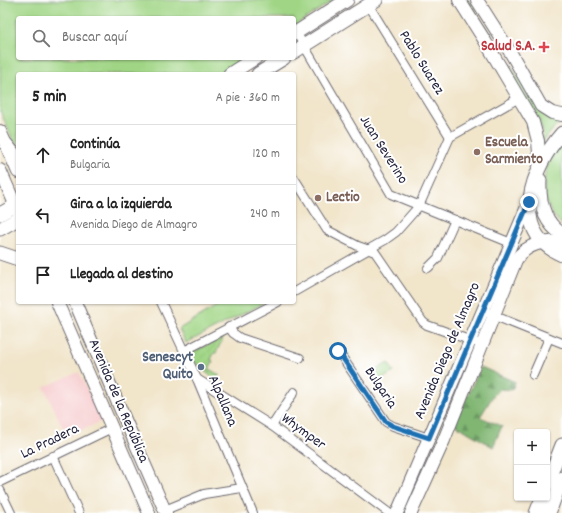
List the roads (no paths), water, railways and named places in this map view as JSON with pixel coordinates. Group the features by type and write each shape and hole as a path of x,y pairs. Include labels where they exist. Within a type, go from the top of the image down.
{"main road":[{"path":"296,32 347,0"},
{"path":"458,0 533,122 536,131 540,166 539,192 542,207 547,218 562,234"},
{"path":"477,0 512,55 541,106 552,113 562,115"},
{"path":"299,48 372,2"},
{"path":"233,72 252,60"},
{"path":"261,72 281,60"},
{"path":"0,131 16,167"},
{"path":"562,133 553,143 540,166 529,202 529,213 534,230 549,248 562,255"},
{"path":"6,144 16,156"},
{"path":"0,170 16,204"},
{"name":"Avenida Diego de Almagro","path":"411,513 444,440 482,344 488,313 511,243 529,202"},
{"path":"0,214 16,206"},
{"path":"0,229 16,220"},
{"name":"Avenida Diego de Almagro","path":"397,513 470,340 488,313 516,260 521,253 536,244 543,242 562,242"},
{"path":"0,253 16,257"},
{"name":"Avenida de la República","path":"58,304 149,513"},
{"name":"Avenida de la República","path":"76,304 166,512"},
{"path":"550,476 562,445"},
{"path":"549,513 562,478"},
{"path":"536,513 541,501"}],"street":[{"name":"Pablo Suarez","path":"372,2 450,137"},
{"name":"Juan Severino","path":"296,37 299,48 391,194 511,243"},
{"path":"296,291 385,240 396,232 419,206 450,137 519,98"},
{"path":"296,181 327,230 358,246 375,252 423,322 482,344"},
{"path":"428,268 438,258 455,220"},
{"name":"Alpallana","path":"162,304 197,379 252,513"},
{"path":"184,351 274,304"},
{"path":"488,313 562,343"},
{"path":"229,327 233,333 240,338 300,358"},
{"path":"533,375 549,338"},
{"name":"Bulgaria","path":"338,351 386,422 393,426 429,438"},
{"name":"Whymper","path":"197,379 272,426 389,513"},
{"path":"272,426 294,392"},
{"name":"La Pradera","path":"0,482 112,428"},
{"path":"53,456 79,513"},
{"path":"166,512 204,494 242,488"},
{"path":"0,490 11,513"}],"place":[{"name":"Salud S.A.","path":"544,47"},
{"name":"Escuela Sarmiento","path":"477,152"},
{"name":"Lectio","path":"318,198"},
{"name":"Senescyt Quito","path":"201,367"}]}
